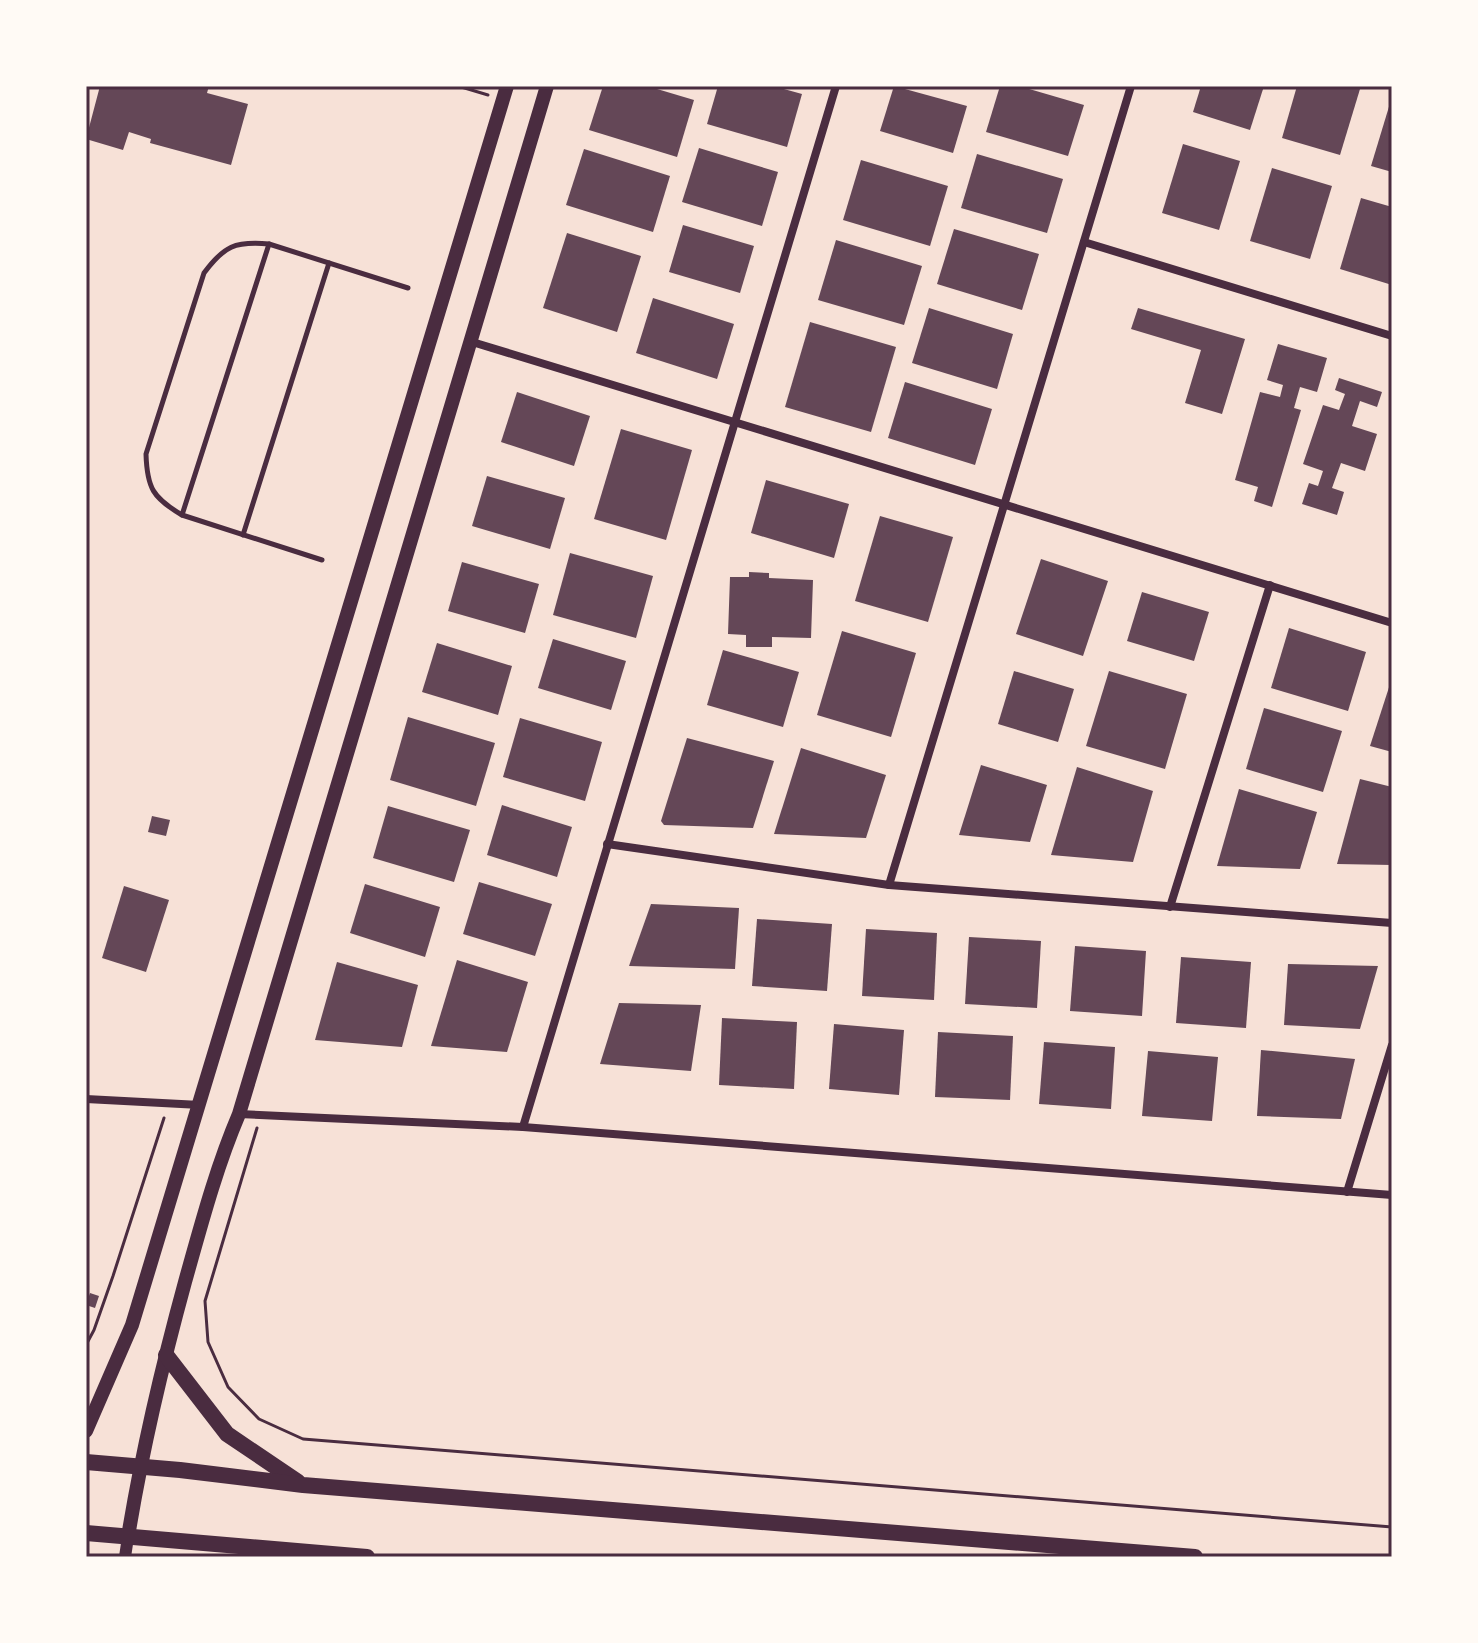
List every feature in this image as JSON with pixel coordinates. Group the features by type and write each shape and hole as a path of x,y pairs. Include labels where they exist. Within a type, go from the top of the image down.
{"highway":[{"path":"166,1355 227,1434 303,1485"},
{"path":"86,1462 139,1465 303,1485 1195,1557"},
{"path":"86,1533 367,1557"},
{"path":"246,1557 273,1549"}],"main road":[{"path":"128,1537 139,1465 203,1218 239,1114 547,86"},
{"path":"86,1431 132,1325 201,1105 505,93"}],"street":[{"path":"523,1127 836,86"},
{"path":"889,885 1131,86"},
{"path":"1084,242 1392,336"},
{"path":"469,341 1392,623"},
{"path":"1170,907 1270,585"},
{"path":"607,844 889,885 1392,923"},
{"path":"1347,1192 1392,1045"},
{"path":"86,1099 201,1105"},
{"path":"239,1114 523,1127 1392,1195"},
{"path":"125,1557 128,1537"}],"lane":[{"path":"322,560 182,515 164,504 147,480 146,454 204,273 220,252 248,242 269,244 408,288"},
{"path":"182,515 269,244"},
{"path":"243,535 329,263"}],"path":[{"path":"458,86 505,93"},
{"path":"86,1345 113,1276 169,1103"},
{"path":"261,1115 205,1301 208,1342 228,1387 259,1419 303,1439 1392,1527"}],"building":[{"path":"100,86 209,86 207,93 248,104 231,165 150,143 151,139 129,132 123,150 86,139"},
{"path":"603,86 647,86 694,100 677,157 589,130"},
{"path":"718,86 773,86 802,94 787,147 707,124"},
{"path":"894,86 967,106 953,153 880,131"},
{"path":"1000,86 1019,86 1084,105 1068,156 986,132"},
{"path":"1201,86 1264,86 1250,130 1193,112"},
{"path":"1297,86 1351,86 1360,89 1340,155 1282,138"},
{"path":"1392,100 1392,172 1371,166"},
{"path":"1183,144 1240,161 1219,230 1162,213"},
{"path":"699,148 778,172 762,226 682,202"},
{"path":"584,149 670,176 653,232 566,205"},
{"path":"977,154 1063,179 1047,233 961,208"},
{"path":"861,160 948,186 930,246 843,220"},
{"path":"1272,168 1332,186 1310,259 1250,241"},
{"path":"1361,198 1392,207 1392,285 1340,269"},
{"path":"683,225 754,246 740,293 669,272"},
{"path":"954,229 1039,254 1022,310 937,284"},
{"path":"567,233 641,256 617,332 543,308"},
{"path":"836,240 922,266 904,325 818,300"},
{"path":"653,298 734,324 717,379 636,353"},
{"path":"929,308 1013,334 997,389 912,363"},
{"path":"1138,308 1245,339 1222,414 1185,403 1201,350 1131,329"},
{"path":"810,322 896,347 871,432 785,407"},
{"path":"1278,344 1327,358 1317,392 1300,387 1294,408 1301,410 1272,507 1254,501 1258,487 1235,480 1260,392 1280,397 1283,385 1267,380"},
{"path":"1339,378 1382,392 1377,407 1360,401 1352,426 1377,434 1365,471 1341,463 1332,488 1344,492 1337,515 1302,504 1309,483 1318,486 1323,471 1303,464 1323,405 1339,410 1345,394 1335,390"},
{"path":"905,382 992,409 975,465 888,438"},
{"path":"517,392 590,416 574,466 501,442"},
{"path":"621,429 692,450 666,540 594,519"},
{"path":"487,476 565,498 550,549 472,526"},
{"path":"766,480 849,504 834,558 751,533"},
{"path":"880,516 953,537 928,622 855,601"},
{"path":"570,553 653,576 636,638 553,615"},
{"path":"1041,559 1108,581 1083,656 1016,634"},
{"path":"462,562 539,584 525,633 448,611"},
{"path":"749,572 769,573 769,578 813,580 811,638 772,637 772,647 746,647 746,635 728,634 730,577 749,577"},
{"path":"1142,592 1209,612 1194,661 1127,641"},
{"path":"1289,628 1366,652 1348,711 1271,688"},
{"path":"842,631 916,653 891,737 817,715"},
{"path":"553,639 626,661 611,710 538,688"},
{"path":"437,643 512,666 498,715 422,692"},
{"path":"723,650 799,672 783,727 707,705"},
{"path":"1014,671 1074,689 1058,742 998,724"},
{"path":"1109,671 1187,694 1165,769 1086,746"},
{"path":"1392,678 1392,752 1370,746"},
{"path":"1264,708 1342,731 1323,792 1246,769"},
{"path":"408,717 495,743 476,806 390,780"},
{"path":"520,718 602,742 585,801 503,777"},
{"path":"687,738 774,761 753,828 664,825 661,821"},
{"path":"801,748 886,775 866,838 774,834"},
{"path":"981,765 1047,785 1030,842 959,835"},
{"path":"1077,767 1153,791 1133,862 1051,855"},
{"path":"1360,779 1392,787 1392,865 1337,864"},
{"path":"1239,789 1317,812 1300,869 1217,866"},
{"path":"502,805 572,827 557,877 487,855"},
{"path":"388,806 470,830 454,882 373,858"},
{"path":"152,816 170,820 166,836 148,832"},
{"path":"479,882 552,904 535,956 463,934"},
{"path":"365,884 440,907 425,957 350,933"},
{"path":"124,886 169,900 146,972 102,958"},
{"path":"651,904 739,908 735,969 629,966"},
{"path":"757,919 832,924 827,991 752,986"},
{"path":"866,929 937,933 934,1000 862,996"},
{"path":"969,937 1041,941 1037,1008 965,1004"},
{"path":"1075,946 1146,951 1142,1016 1070,1011"},
{"path":"1181,957 1251,962 1246,1028 1176,1023"},
{"path":"457,960 528,982 507,1052 431,1046"},
{"path":"337,962 418,985 402,1047 315,1040"},
{"path":"1288,964 1378,966 1360,1029 1284,1025"},
{"path":"619,1003 701,1005 691,1071 600,1064"},
{"path":"722,1018 797,1022 794,1089 719,1085"},
{"path":"834,1024 904,1030 899,1095 829,1089"},
{"path":"938,1032 1013,1036 1010,1100 935,1097"},
{"path":"1044,1042 1115,1047 1111,1109 1039,1104"},
{"path":"1261,1050 1355,1059 1341,1119 1257,1116"},
{"path":"1148,1051 1218,1057 1212,1121 1142,1116"},
{"path":"90,1293 99,1296 95,1308 86,1305"}]}
